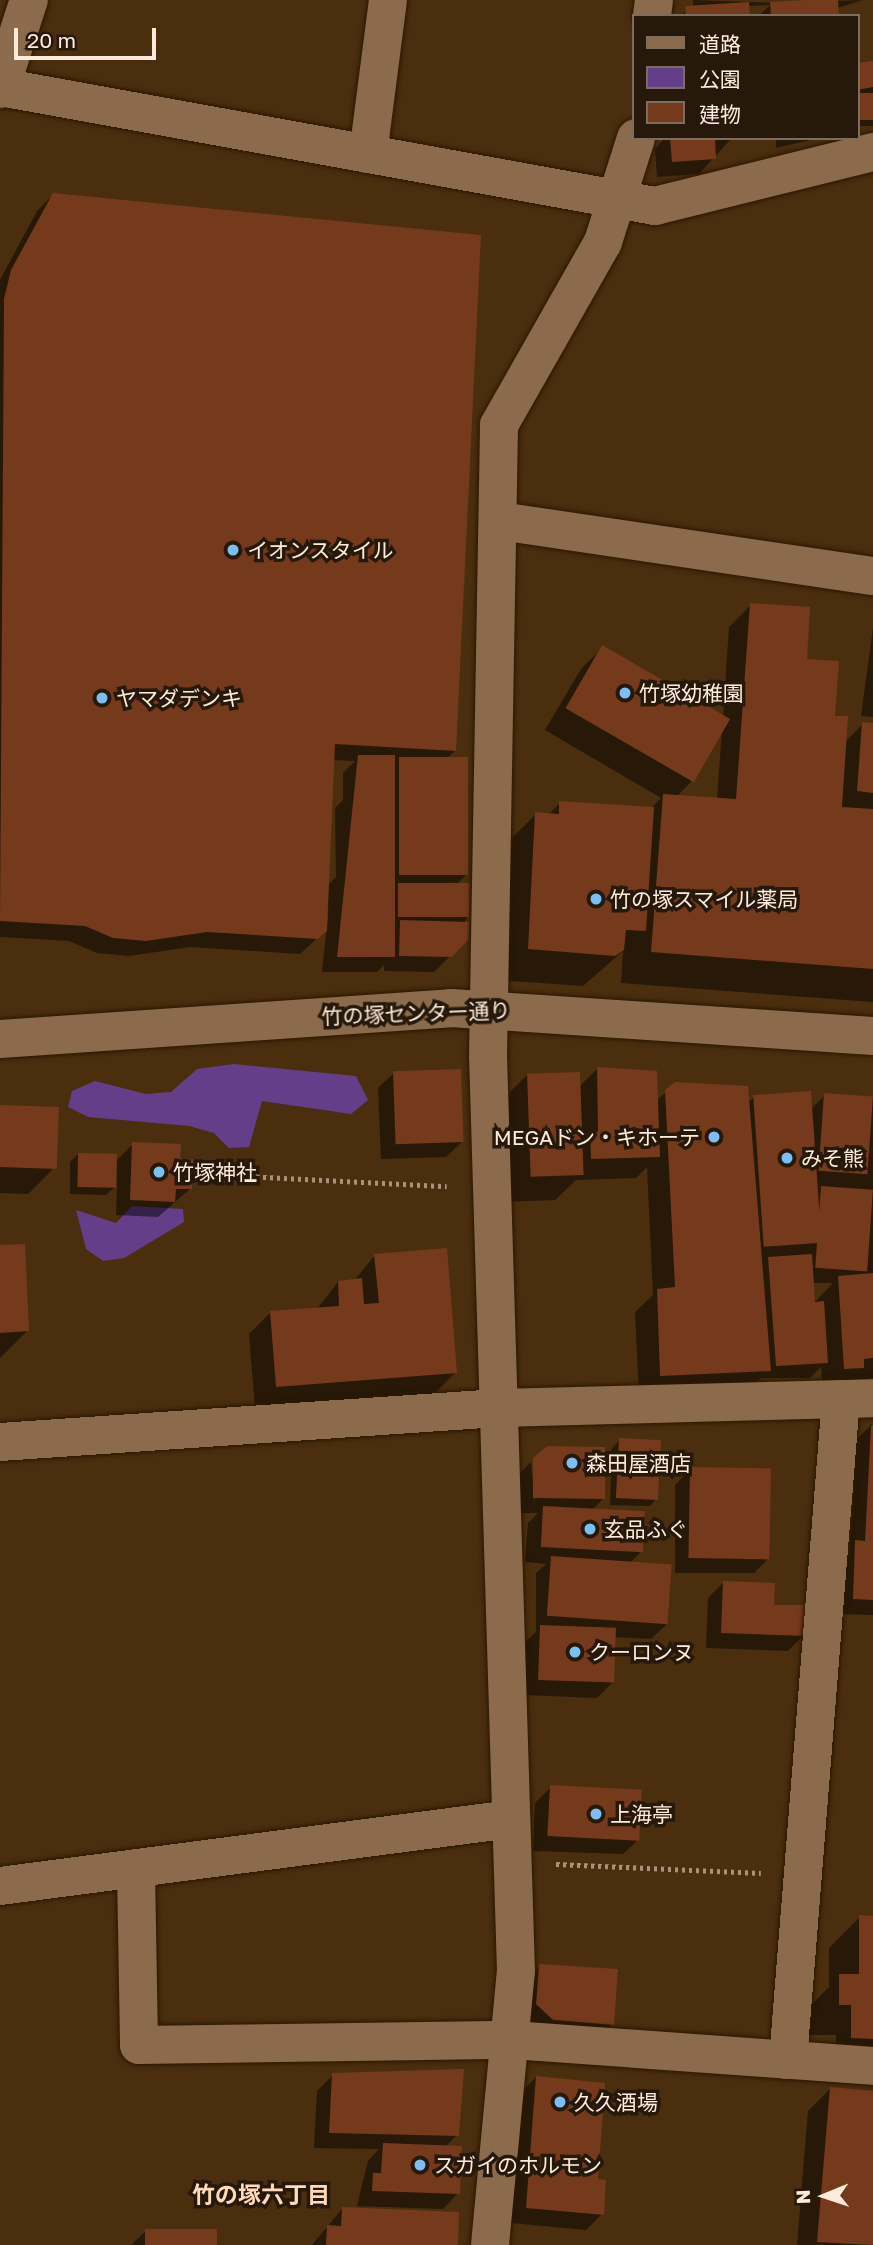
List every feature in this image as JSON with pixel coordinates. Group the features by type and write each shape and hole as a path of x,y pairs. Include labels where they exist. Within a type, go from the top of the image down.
{"street":[{"path":"29,0 0,87 617,201 655,206 873,152"},
{"path":"368,154 388,0"},
{"path":"490,2245 512,2040 513,1863 492,1188 491,1009 500,521 499,425 603,242 635,140"},
{"path":"500,521 873,576"},
{"name":"竹の塚センター通り","path":"0,1039 491,1009 873,1036"},
{"path":"0,1442 499,1408 857,1399 804,1875 788,2060"},
{"path":"0,1886 136,1871 511,1819"},
{"path":"136,1871 139,2045 512,2040 873,2066"}],"path":[{"path":"207,1174 492,1188"},
{"path":"513,1863 804,1875"}],"green space":[{"path":"234,1064 356,1076 368,1100 351,1114 262,1101 249,1147 229,1148 214,1133 189,1126 88,1117 68,1107 72,1091 95,1081 146,1094 171,1092 197,1069"},
{"path":"132,1206 183,1209 184,1222 124,1258 103,1261 86,1249 76,1210 116,1223"}],"building":[{"path":"838,0 839,14 771,14 770,2"},
{"path":"749,2 750,14 685,14 686,6"},
{"path":"873,61 873,87 859,90 859,63"},
{"path":"859,93 873,93 873,120 859,120"},
{"path":"670,140 715,140 716,159 672,162"},
{"name":"イオンスタイル","path":"53,193 481,235 456,751 335,744 327,931 318,939 207,932 146,941 113,938 85,926 0,921 4,299 11,270"},
{"path":"750,603 810,607 807,659 839,661 835,716 848,716 842,807 873,809 873,969 651,952 663,794 736,799"},
{"path":"602,645 730,719 694,782 566,708"},
{"path":"862,722 873,723 873,793 857,791"},
{"path":"358,755 395,755 395,957 337,957"},
{"path":"399,757 468,757 468,875 399,875"},
{"path":"559,801 654,807 646,931 626,930 624,950 615,956 528,949 535,812 559,814"},
{"path":"398,883 469,883 469,917 398,917"},
{"path":"400,920 469,922 468,940 452,957 399,956"},
{"path":"597,1067 657,1071 660,1157 591,1159 590,1132 598,1132"},
{"path":"461,1069 464,1142 396,1144 393,1071"},
{"path":"580,1072 584,1175 531,1177 527,1074"},
{"path":"675,1082 748,1086 771,1371 660,1376 657,1289 675,1287 665,1090"},
{"path":"811,1091 822,1243 764,1247 753,1095"},
{"path":"824,1093 873,1096 867,1174 819,1171"},
{"path":"0,1105 59,1107 57,1169 0,1167"},
{"path":"132,1142 181,1144 180,1158 193,1159 192,1189 176,1189 175,1202 130,1200"},
{"path":"78,1153 117,1154 116,1188 77,1187"},
{"path":"821,1186 873,1190 867,1271 815,1268"},
{"path":"25,1244 29,1331 0,1333 0,1245"},
{"path":"447,1248 457,1373 276,1387 270,1311 339,1306 338,1281 362,1278 364,1304 379,1303 374,1254"},
{"path":"812,1254 815,1302 824,1301 828,1363 776,1366 768,1257"},
{"path":"873,1273 873,1358 864,1359 864,1368 844,1369 838,1276"},
{"path":"871,1426 873,1600 853,1599 855,1540 865,1541"},
{"path":"619,1438 661,1440 658,1500 616,1498"},
{"path":"547,1446 605,1447 605,1499 533,1498 533,1458"},
{"path":"690,1467 771,1468 769,1559 688,1558"},
{"path":"543,1506 645,1511 643,1552 541,1547"},
{"path":"551,1556 672,1564 668,1624 547,1616"},
{"path":"723,1581 775,1583 774,1605 807,1605 806,1636 721,1633"},
{"path":"540,1625 616,1628 614,1683 538,1680"},
{"path":"550,1785 642,1790 639,1841 547,1836"},
{"path":"859,1915 873,1916 873,2039 851,2038 851,2005 839,2005 839,1974 859,1974"},
{"path":"539,1964 618,1969 614,2025 553,2020 536,2004"},
{"path":"464,2069 459,2136 329,2133 332,2073"},
{"path":"536,2076 605,2083 598,2179 606,2180 604,2215 526,2208"},
{"path":"830,2087 873,2091 873,2245 817,2242"},
{"path":"383,2143 462,2146 460,2194 372,2191 373,2173 381,2173"},
{"path":"342,2207 459,2212 458,2245 326,2245 327,2225 341,2226"},
{"path":"145,2229 217,2229 217,2245 145,2245"}],"place":[{"name":"イオンスタイル","path":"233,550"},
{"name":"竹塚幼稚園","path":"625,693"},
{"name":"ヤマダデンキ","path":"102,698"},
{"name":"竹の塚スマイル薬局","path":"596,899"},
{"name":"MEGAドン・キホーテ","path":"714,1137"},
{"name":"みそ熊","path":"787,1158"},
{"name":"竹塚神社","path":"159,1172"},
{"name":"森田屋酒店","path":"572,1463"},
{"name":"玄品ふぐ","path":"590,1529"},
{"name":"クーロンヌ","path":"575,1652"},
{"name":"上海亭","path":"596,1814"},
{"name":"久久酒場","path":"560,2102"},
{"name":"スガイのホルモン","path":"420,2165"}],"district":[{"name":"竹の塚六丁目","path":"261,2194"}]}
